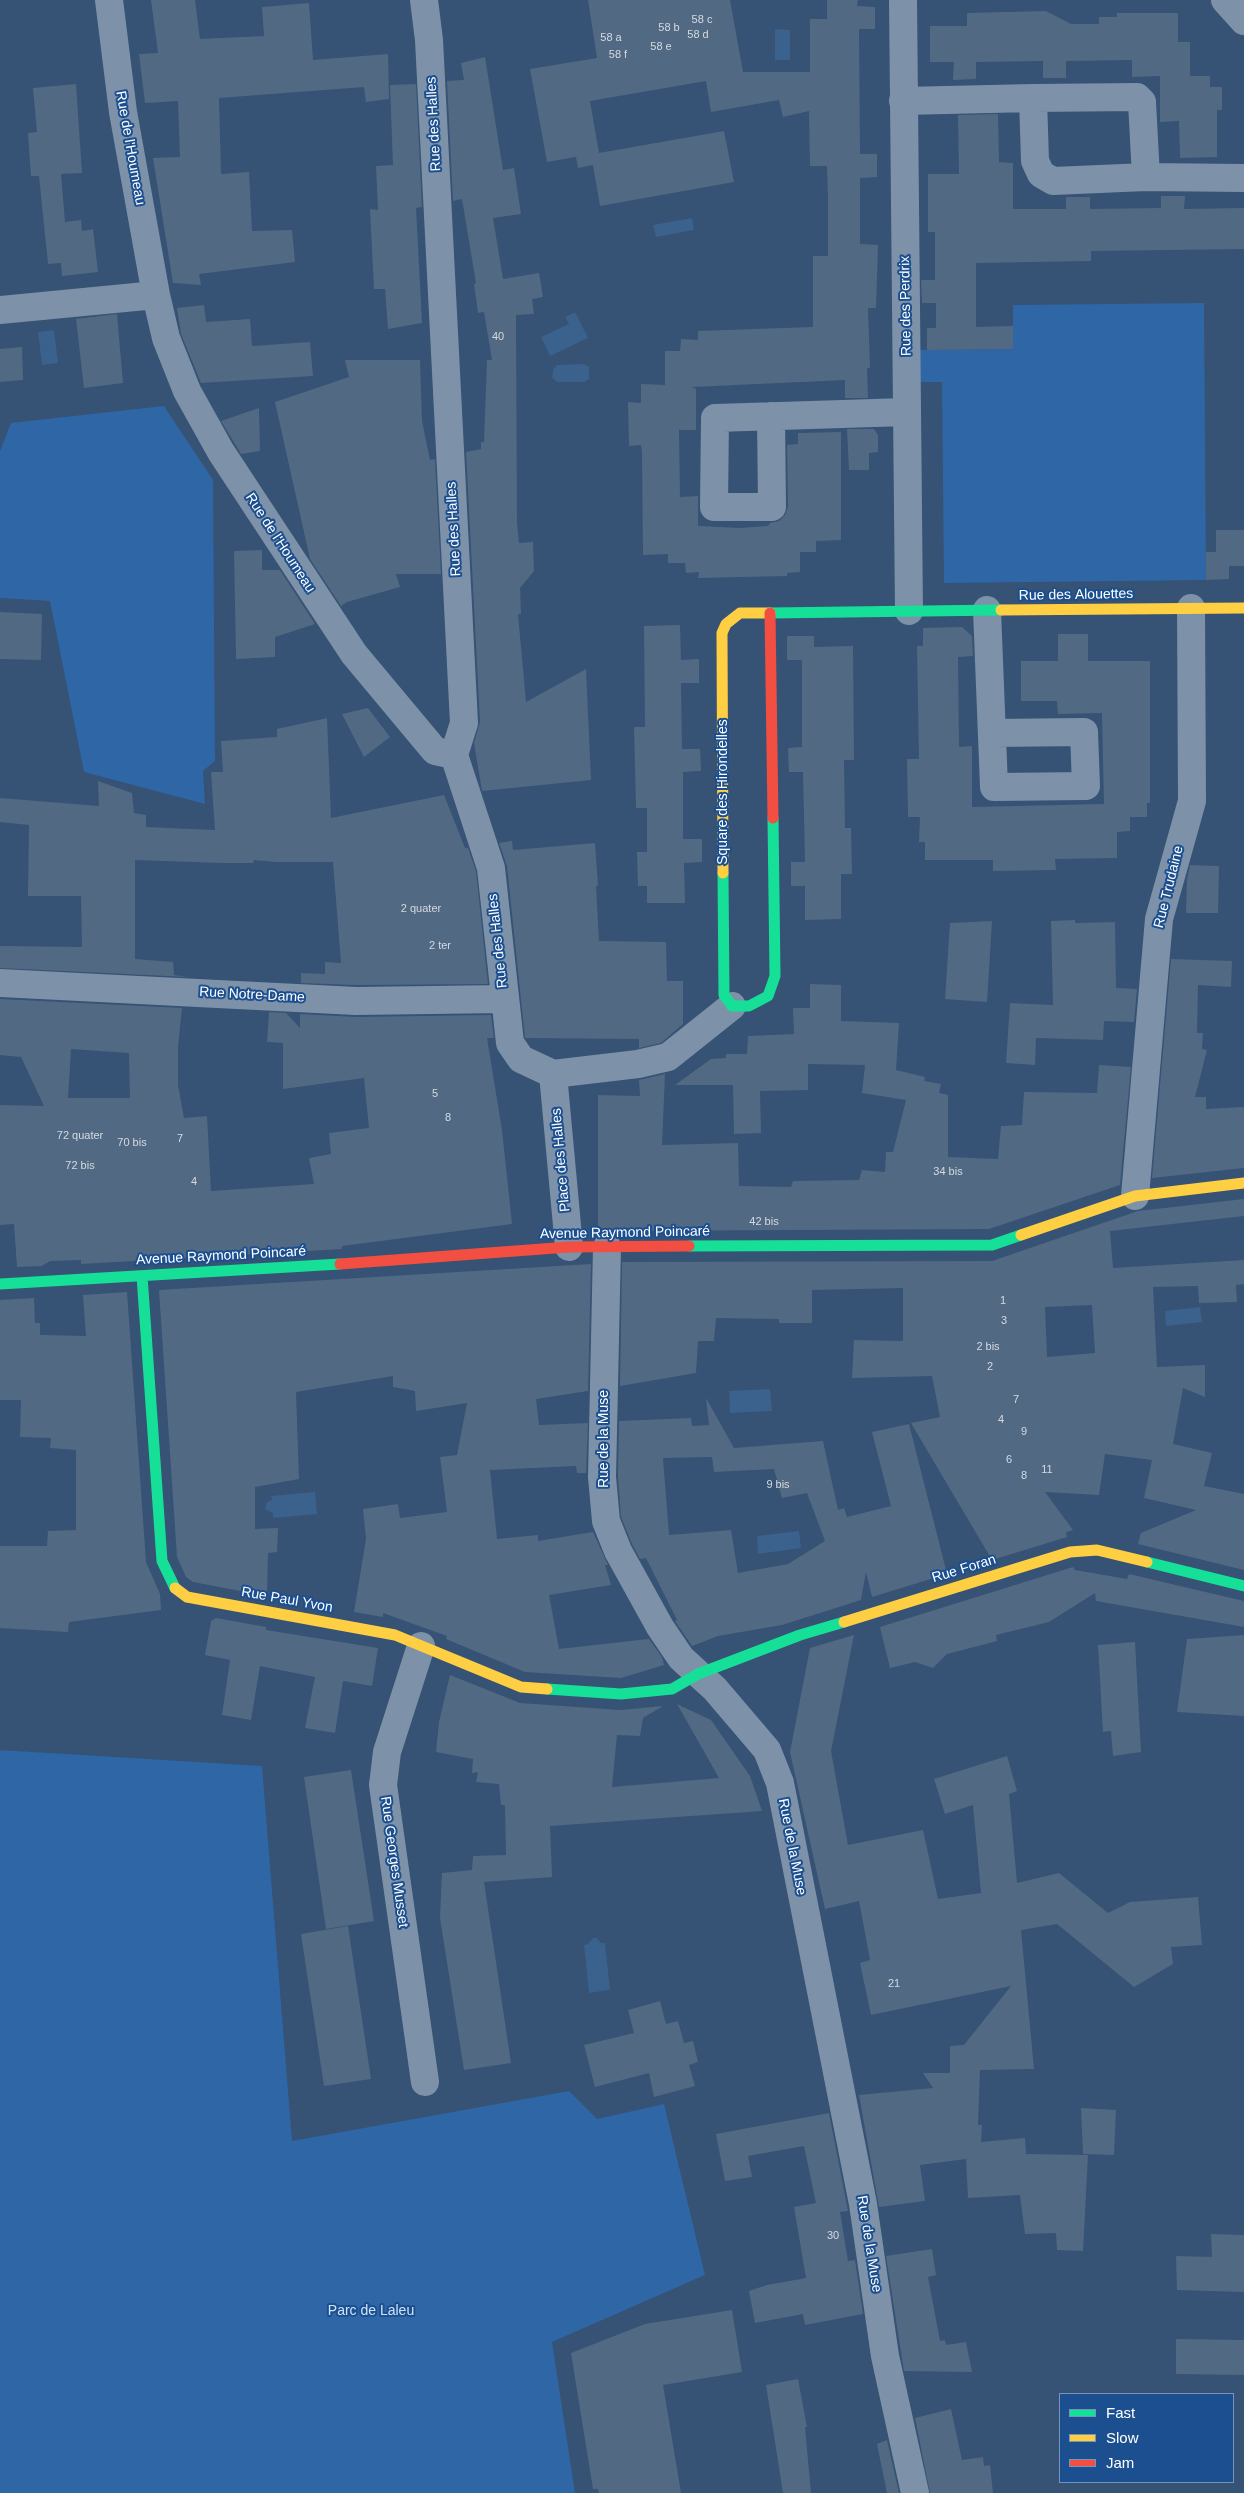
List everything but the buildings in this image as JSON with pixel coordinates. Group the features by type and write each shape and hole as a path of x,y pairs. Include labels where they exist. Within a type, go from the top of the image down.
{"street":[{"name":"Rue de l'Houmeau","path":"109,0 123,112 156,294 166,338 187,391 226,460 354,654 435,751 454,755"},
{"name":"Rue des Halles","path":"424,0 429,40 464,723 454,755 490,868 507,1032 513,1049 521,1059 553,1074"},
{"name":"Rue des Perdrix","path":"904,0 903,101 909,611"},
{"path":"903,101 1136,97 1142,102 1146,178"},
{"path":"1033,98 1036,161 1041,174 1053,181 1146,178 1244,178"},
{"path":"0,310 156,294"},
{"path":"771,416 906,412"},
{"name":"Rue Trudaine","path":"1136,1196 1159,919 1192,801 1192,608"},
{"name":"Rue des Alouettes","path":"909,611 1244,608"},
{"path":"987,610 993,733"},
{"name":"Square des Hirondelles","path":"732,1006 724,995 722,633 726,624 740,613 909,611"},
{"path":"553,1074 638,1064 668,1057 732,1006 749,1006 768,996 775,976 770,613"},
{"name":"Rue Notre-Dame","path":"0,983 356,1001 504,999"},
{"name":"Place des Halles","path":"553,1074 569,1247"},
{"name":"Avenue Raymond Poincaré","path":"0,1284 380,1262 569,1247 992,1244 1136,1196 1244,1183"},
{"name":"Rue de la Muse","path":"607,1247 602,1476 606,1521 618,1551 660,1627 682,1658 741,1716 767,1750 780,1783 863,2204 885,2356 915,2493"},
{"name":"Rue Paul Yvon","path":"142,1276 162,1561 173,1587 187,1597 395,1635 521,1687 531,1689 621,1694 672,1689 698,1674"},
{"name":"Rue Foran","path":"698,1674 800,1635 1070,1552 1097,1550 1244,1586"},
{"name":"Rue Georges Musset","path":"420,1646 388,1752 383,1785 425,2082"}],"green space":[{"path":"1204,303 1206,580 944,583 942,382 920,382 920,350 1013,349 1013,305"},
{"path":"164,406 213,480 215,761 203,771 205,804 84,772 50,601 0,598 0,451 11,423"},
{"name":"Parc de Laleu","path":"0,1750 262,1766 292,2141 569,2091 597,2119 664,2104 705,2275 552,2342 575,2493 0,2493"}],"shaded area":[{"path":"775,29 790,30 790,60 775,60"},
{"path":"692,218 694,230 656,237 653,225"},
{"path":"575,312 588,338 550,356 541,337 569,324 565,317"},
{"path":"54,330 58,363 42,365 38,332"},
{"path":"584,364 589,367 589,379 584,382 557,382 552,378 553,370 557,365"},
{"path":"1200,1307 1202,1322 1166,1326 1165,1311"},
{"path":"770,1389 772,1411 730,1413 729,1391"},
{"path":"315,1492 317,1514 273,1518 273,1513 265,1509 267,1502 272,1500 271,1496"},
{"path":"799,1531 801,1548 758,1554 757,1536"},
{"path":"593,1938 597,1938 601,1943 605,1943 610,1990 589,1993 584,1945 588,1944"}],"traffic: fast":[{"path":"770,613 1001,610"},
{"path":"723,873 724,995 732,1006 749,1006 768,996 775,976 773,818"},
{"path":"689,1246 992,1245 1021,1235"},
{"path":"0,1284 340,1264"},
{"path":"142,1276 162,1561 175,1588"},
{"path":"1147,1562 1244,1586"},
{"path":"547,1689 621,1694 672,1689 698,1674 800,1635 844,1622"}],"traffic: slow":[{"path":"1001,610 1244,608"},
{"path":"723,873 722,633 726,624 740,613 770,613"},
{"path":"1021,1235 1135,1196 1244,1183"},
{"path":"844,1622 1070,1552 1097,1550 1147,1562"},
{"path":"175,1588 187,1597 395,1635 521,1687 547,1689"}],"traffic: jam":[{"path":"770,613 773,818"},
{"path":"340,1264 569,1247 689,1246"}]}
